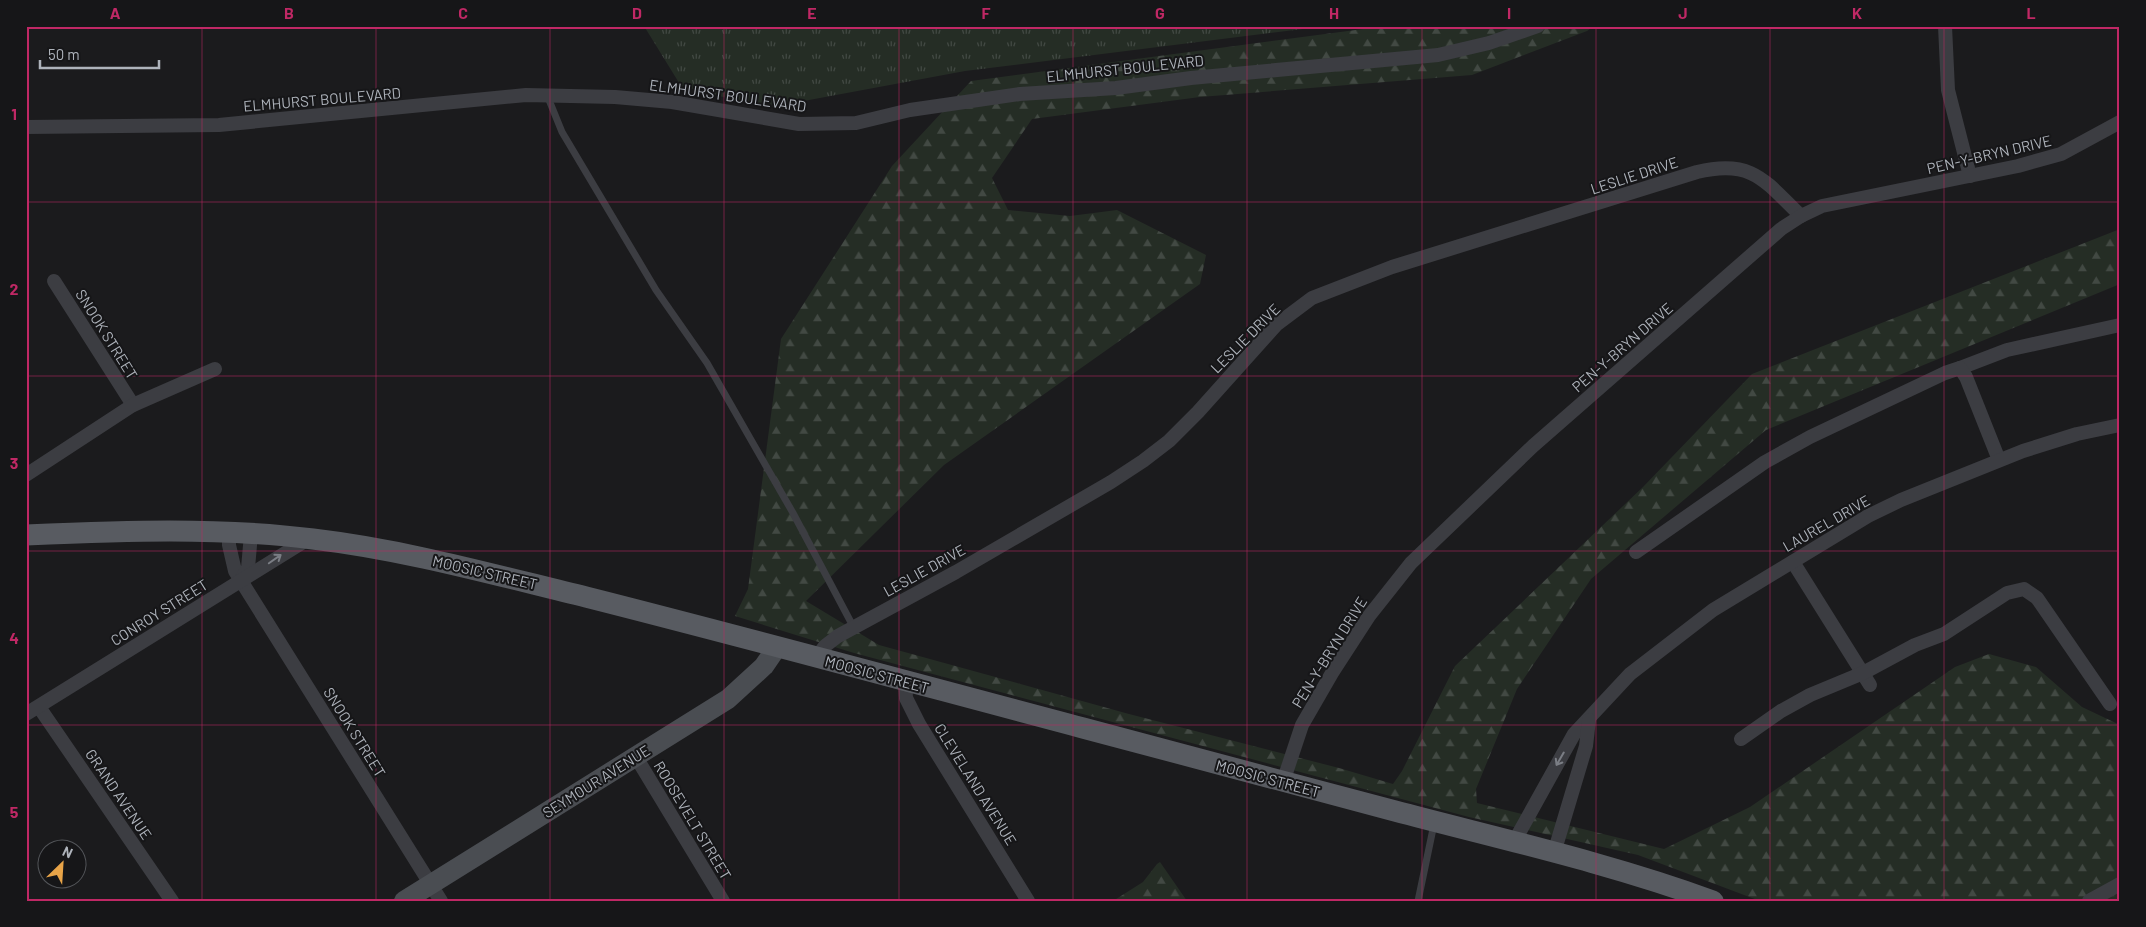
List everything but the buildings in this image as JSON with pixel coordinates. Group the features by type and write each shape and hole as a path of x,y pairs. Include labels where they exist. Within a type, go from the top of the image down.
{"main road":[{"name":"MOOSIC STREET","path":"26,535 229,532 309,538 408,554 469,567 1514,842 1672,886 1713,901"}],"street":[{"name":"ELMHURST BOULEVARD","path":"26,127 220,125 411,107 478,98 547,95 615,97 672,102 799,124 856,124 910,110 1020,94 1116,88 1191,78 1438,56 1489,43 1538,26"},
{"path":"1945,26 1944,41 1948,90 1970,176"},
{"name":"PEN-Y-BRYN DRIVE","path":"1283,782 1302,725 1332,673 1368,616 1410,563 1577,407 1635,359 1753,253 1801,216 1822,206 2018,166 2061,154 2120,122"},
{"name":"LESLIE DRIVE","path":"816,658 825,646 838,636 1021,534 1111,482 1143,461 1169,441 1187,423 1276,325 1312,298 1400,264 1718,167 1740,168 1764,180 1801,216"},
{"name":"SNOOK STREET","path":"54,281 132,405"},
{"path":"1636,552 1765,462 1810,437 1945,373 2007,350 2120,325"},
{"path":"1960,368 1966,377 1999,460"},
{"path":"26,476 132,405 214,369"},
{"name":"LAUREL DRIVE","path":"1514,842 1574,734 1589,720 1604,700 1646,661 1714,610 1868,516 1901,500 1999,460 2077,434 2120,425"},
{"name":"SNOOK STREET","path":"229,532 229,545 235,571 436,892"},
{"path":"241,580 248,568 251,534"},
{"name":"CONROY STREET","path":"26,714 309,538"},
{"path":"1793,562 1870,685"},
{"path":"1740,739 1781,711 1810,695 1863,673 1916,645 1944,634 2007,593 2024,589 2037,598 2110,704"},
{"name":"SEYMOUR AVENUE","path":"404,901 436,892 636,757 728,699 764,666 777,647"},
{"name":"CLEVELAND AVENUE","path":"905,681 906,698 919,724 1028,901"},
{"name":"GRAND AVENUE","path":"39,706 172,901"},
{"path":"1554,853 1586,746 1589,720"},
{"name":"ROOSEVELT STREET","path":"636,757 723,901"},
{"path":"2089,901 2120,884"}],"lane":[{"path":"547,95 562,132 656,290 678,320 711,372 793,513 854,628"},
{"path":"1418,901 1435,821"}],"green space":[{"path":"644,26 1327,26 965,71 766,108 681,86"},
{"path":"1386,26 1594,26 1587,31 1472,75 1200,97 1032,119 992,178 1008,210 1070,216 1117,210 1206,255 1200,284 944,465 806,601 879,645 1393,784 1402,771 1455,666 1643,487 1752,374 2120,229 2120,284 1766,430 1591,579 1517,689 1476,789 1477,803 1664,849 1750,807 1955,667 1989,654 2036,667 2082,707 2120,725 2120,901 1760,901 1638,855 1469,817 854,653 735,616 748,589 781,339 892,166 971,81"},
{"path":"1160,862 1187,901 1113,901 1143,882"}]}
